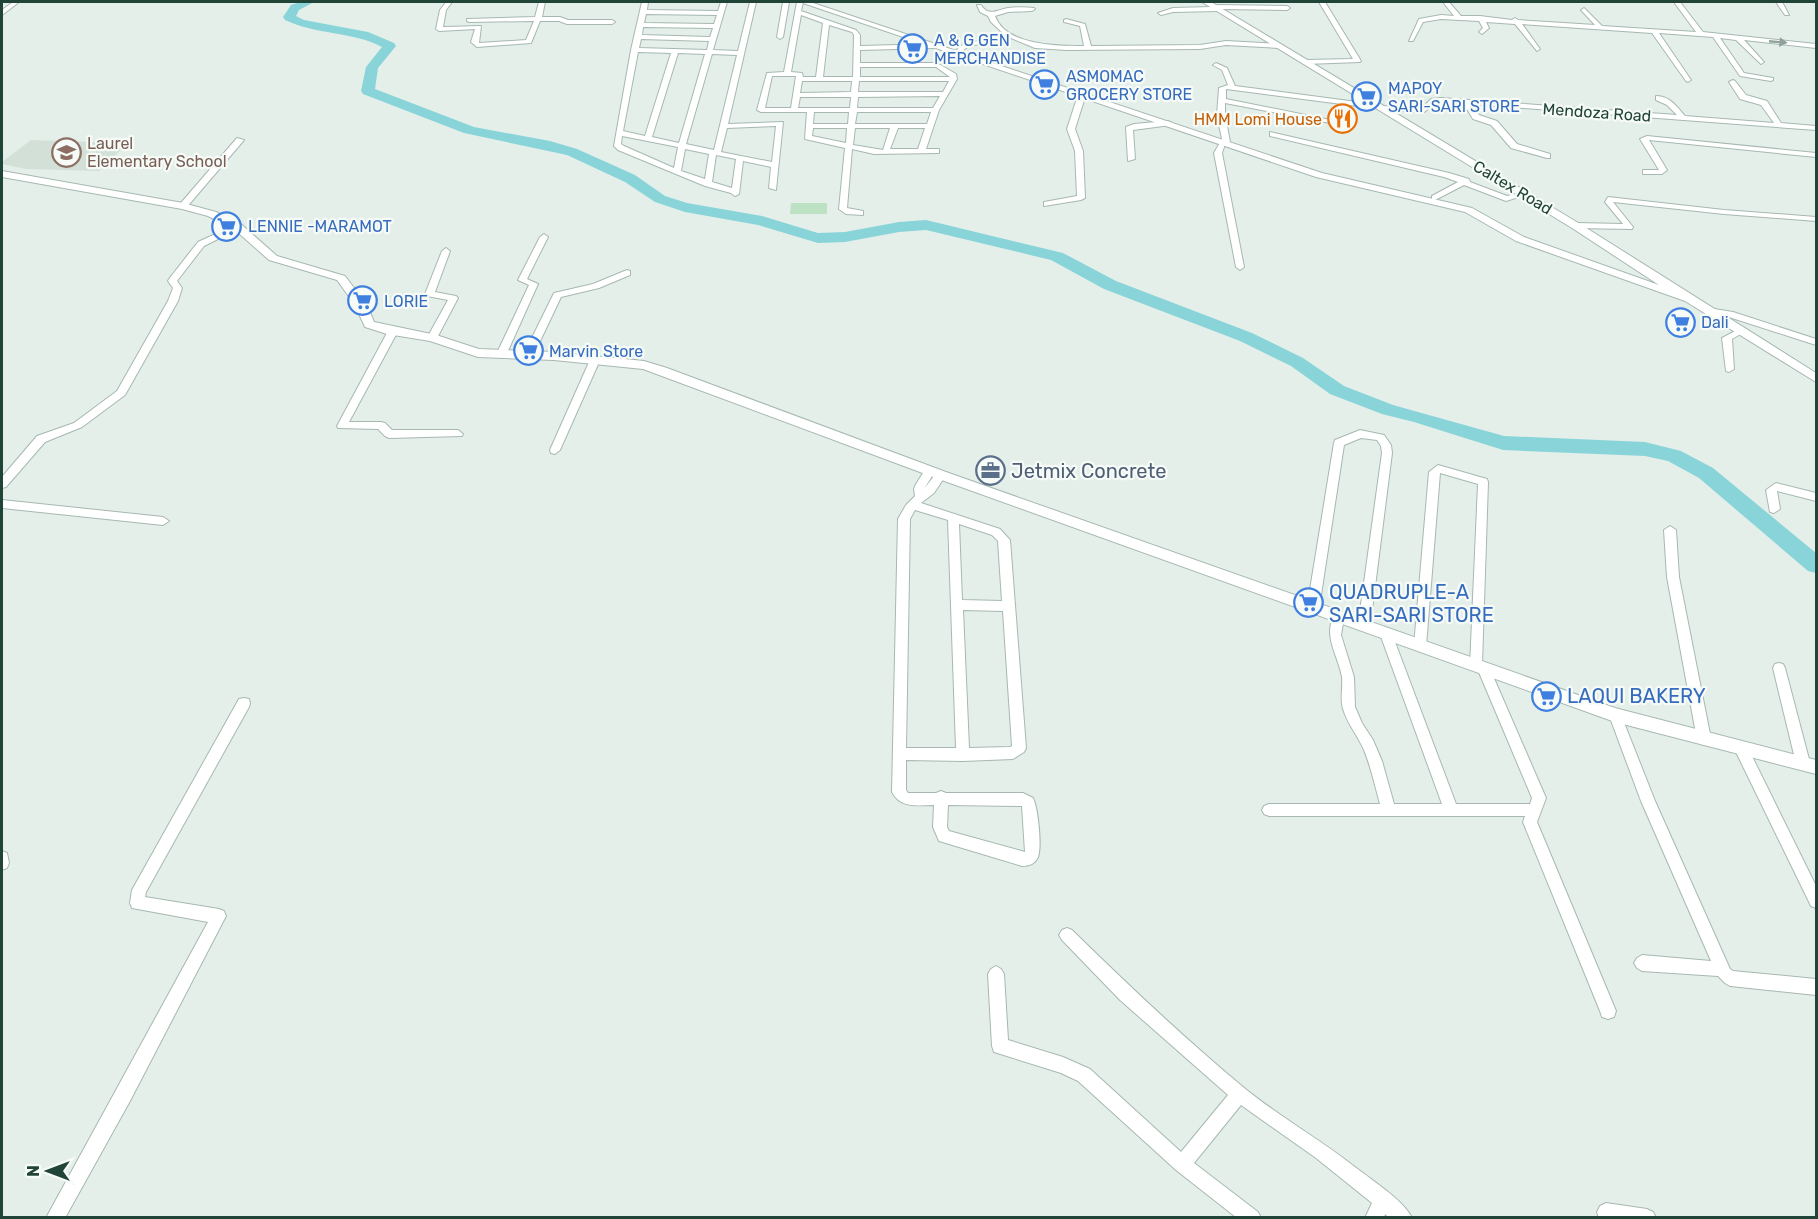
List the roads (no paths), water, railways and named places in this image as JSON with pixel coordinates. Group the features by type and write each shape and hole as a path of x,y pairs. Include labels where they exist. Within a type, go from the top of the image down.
{"street":[{"path":"2,13 16,2"},
{"path":"448,2 443,10 439,29 479,27 474,42 477,45 529,42 542,2"},
{"path":"645,2 634,50 618,144 621,148 643,158 735,193 740,158"},
{"path":"677,172 682,145 715,26 724,2"},
{"path":"708,184 715,152 725,126 753,2"},
{"path":"780,37 786,2"},
{"path":"787,74 800,2"},
{"path":"804,2 1225,141 1319,175 1468,210 1520,239 1689,299"},
{"path":"1306,62 1358,61 1322,2"},
{"path":"1446,2 1458,16"},
{"path":"1677,2 1701,34"},
{"path":"1779,2 1787,14"},
{"path":"979,6 982,11 991,15 1004,10 1032,9"},
{"path":"1161,14 1173,10 1213,6 1287,8"},
{"name":"Caltex Road","path":"1213,6 1576,226 1816,378"},
{"path":"1584,10 1601,27"},
{"path":"643,12 719,13"},
{"path":"797,12 854,31 857,35 853,110 847,146 843,209 846,212 860,213"},
{"path":"991,15 993,21 1008,35 1035,46 1200,47 1226,44 1280,46"},
{"path":"1411,40 1421,20 1458,16 1701,34 1816,46"},
{"path":"1480,18 1486,28 1482,32"},
{"path":"469,20 560,19 567,22 612,22"},
{"path":"1515,20 1537,49"},
{"path":"1066,21 1083,25 1089,48"},
{"path":"819,79 826,22"},
{"path":"640,25 715,26"},
{"path":"1654,32 1688,80"},
{"path":"1715,36 1742,75 1771,79"},
{"path":"637,37 712,39"},
{"path":"1739,39 1761,62"},
{"path":"956,53 968,42 984,42"},
{"path":"857,48 934,46"},
{"path":"634,50 740,53"},
{"path":"643,158 675,52"},
{"path":"856,64 941,65 953,74 954,79"},
{"path":"1216,65 1225,69 1232,86 1223,88 1221,115 1225,141 1218,153 1240,267"},
{"path":"794,110 800,74 769,74 761,110 794,110 935,110"},
{"path":"799,79 954,79"},
{"path":"921,151 935,110 954,79"},
{"path":"1733,82 1743,97 1764,103 1779,125"},
{"name":"Mendoza Road","path":"1232,86 1357,104 1424,110 1437,100 1816,128"},
{"path":"796,95 944,94"},
{"path":"1047,204 1081,198 1079,151 1071,129 1082,94"},
{"path":"1659,98 1670,103 1683,118"},
{"path":"1221,100 1351,125"},
{"path":"1467,104 1478,118 1494,123 1514,146 1547,156"},
{"path":"811,110 808,137 874,152 936,151"},
{"path":"1131,159 1129,129 1134,126 1168,123"},
{"path":"725,126 780,124 773,188"},
{"path":"809,126 929,126"},
{"path":"886,151 895,126"},
{"path":"620,133 774,165"},
{"path":"1273,134 1466,181 1506,199 1524,194"},
{"path":"1646,172 1662,172 1663,170 1644,139 1647,138 1816,154"},
{"path":"183,206 240,140"},
{"path":"2,174 183,206 212,214 238,227 273,258 340,278 361,305 369,324 432,338 478,353 529,354 644,365 1338,618 1615,715 1810,765"},
{"path":"1435,198 1466,181"},
{"path":"1576,226 1629,227 1609,202 1611,199 1734,213 1816,219"},
{"path":"2,484 41,439 78,425 121,393 172,301 177,288 172,281 201,244 238,227"},
{"path":"502,354 534,284 522,280 544,237"},
{"path":"432,338 453,298 430,294 446,250"},
{"path":"529,354 557,295 596,285 627,273"},
{"path":"1708,311 1730,314 1816,342"},
{"path":"393,331 342,426 381,425 389,434 458,434"},
{"path":"1729,369 1727,338 1742,332"},
{"path":"555,450 595,360"},
{"path":"1313,608 1339,443 1360,434 1380,437 1384,440 1387,453 1364,626"},
{"path":"1420,646 1434,472 1438,469 1483,482 1480,668 1537,793 1539,804 1530,822 1608,1011"},
{"path":"936,473 925,494 906,511 904,519 899,754 901,796 905,799 941,797 1023,799 1028,802 1032,854 1028,859 1022,859 944,836 940,827 941,797"},
{"path":"1774,509 1771,490 1776,487 1816,497"},
{"path":"899,754 1013,753 1019,748 1010,606 1001,536 996,532 953,518 916,500"},
{"path":"2,504 163,521"},
{"path":"953,518 963,755"},
{"path":"1670,530 1673,577 1704,739"},
{"path":"958,605 1010,606"},
{"path":"1338,618 1335,635 1348,677 1349,707 1356,726 1368,744 1389,811"},
{"path":"1386,634 1452,811"},
{"path":"1779,668 1810,765"},
{"path":"55,1218 124,1095 219,916 137,903 139,890 244,703"},
{"path":"1615,715 1648,801 1721,969 1730,978 1816,987"},
{"path":"1741,748 1816,901"},
{"path":"1269,810 1535,810"},
{"path":"2,858 2,863"},
{"path":"1067,935 1126,994 1239,1094 1322,1152 1403,1218"},
{"path":"1642,963 1721,969"},
{"path":"996,974 1000,1046 1063,1065 1084,1076 1182,1164 1252,1218"},
{"path":"1182,1164 1239,1094"},
{"path":"1374,1218 1383,1200"},
{"path":"1610,1218 1606,1212 1647,1218"}],"waterway":[{"path":"308,2 295,8 289,17 312,26 364,35 390,46 372,67 368,91 440,121 494,137 561,148 614,170 672,204 762,221 811,237 845,237 912,225 926,225 1057,256 1110,285 1246,337 1297,362 1337,390 1389,410 1417,416 1503,443 1645,449 1674,456 1706,473 1816,565"}],"place":[{"name":"A & G GEN MERCHANDISE","path":"913,49"},
{"name":"ASMOMAC GROCERY STORE","path":"1045,85"},
{"name":"MAPOY SARI-SARI STORE","path":"1367,97"},
{"name":"HMM Lomi House","path":"1343,119"},
{"name":"Laurel Elementary School","path":"66,152"},
{"name":"LENNIE -MARAMOT","path":"227,226"},
{"name":"LORIE","path":"363,301"},
{"name":"Dali","path":"1680,322"},
{"name":"Marvin Store","path":"528,351"},
{"name":"Jetmix Concrete","path":"990,471"},
{"name":"QUADRUPLE-A SARI-SARI STORE","path":"1308,603"},
{"name":"LAQUI BAKERY","path":"1546,696"}]}
